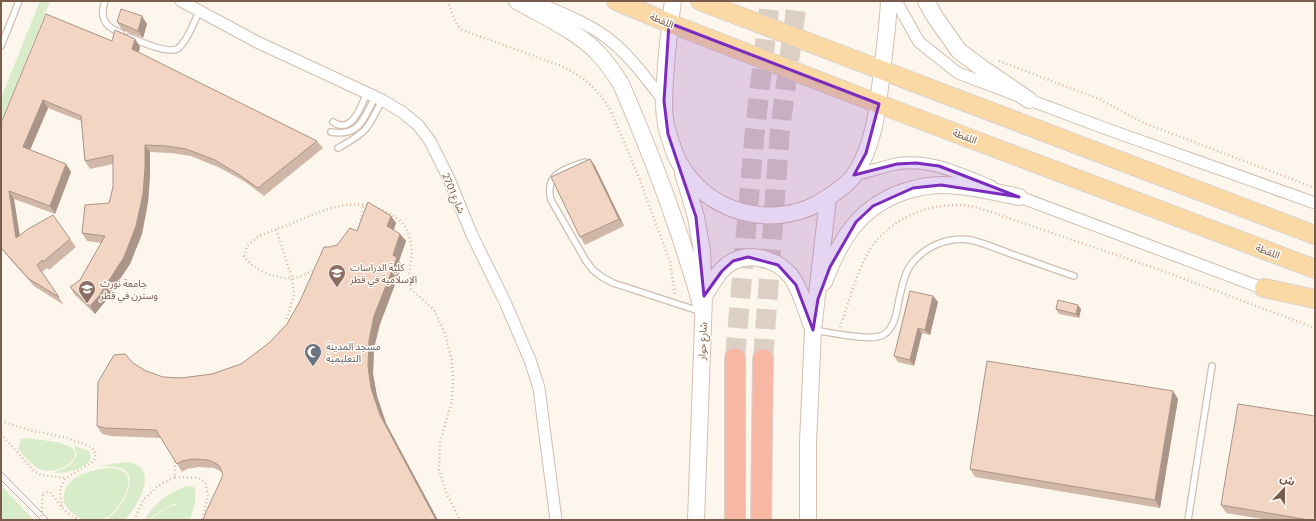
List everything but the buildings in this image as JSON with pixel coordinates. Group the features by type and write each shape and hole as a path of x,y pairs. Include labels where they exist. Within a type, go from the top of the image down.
{"highway":[{"path":"735,358 735,520"},
{"path":"761,520 763,359"}],"main road":[{"path":"517,1 575,34 594,49 609,65 622,84 675,222 690,264 704,312"},
{"name":"اللقطة","path":"616,1 879,104 1315,269"},
{"path":"673,1 664,101 668,134 680,164 694,184 713,199 735,210 759,216 783,215 806,209 828,198 854,176 868,147 874,129 879,104 889,1"},
{"path":"700,1 1315,235"},
{"path":"926,1 934,17 960,51 1029,100"},
{"name":"شارع حوار","path":"680,164 696,217 702,251 704,312 696,520"},
{"path":"818,299 830,267 844,239 856,222 873,206 892,196 913,188 940,185 969,187 1020,197"},
{"path":"808,520 808,442 814,330 828,198"},
{"path":"704,296 722,271 733,261 748,257 763,259 778,264 790,275 796,285 814,330"},
{"path":"1264,288 1315,299"}],"street":[{"name":"شارع 2701","path":"181,1 257,42 375,97 402,112 418,125 430,141 449,179 472,235 505,302 530,360 539,388 556,520"},
{"path":"534,1 580,22 606,37 628,56 664,101"},
{"path":"896,1 919,42 958,73 1315,203"},
{"path":"854,176 897,164 916,163 939,166 1315,308"}],"lane":[{"path":"1,46 19,1"},
{"path":"105,1 102,17 107,24 117,32 148,45 170,50 176,49 182,45 199,11"},
{"path":"333,122 342,126 351,122 375,97"},
{"path":"331,132 346,133 356,128 364,118 375,97"},
{"path":"338,148 356,138 367,129 375,97"},
{"path":"589,160 561,170 555,175 550,187 551,200 586,261 593,270 613,283 704,312"},
{"path":"814,330 868,338 881,336 887,332 894,321 904,279 908,270 917,258 929,248 948,241 964,240 980,243 1074,276"},
{"path":"1188,520 1212,366"}],"path":[{"path":"447,1 453,18 458,27 462,30 559,65 572,71 594,87 611,111 638,175 670,262 674,281 675,303"},
{"path":"994,59 1099,99 1144,123 1315,188"},
{"path":"358,229 364,205"},
{"path":"321,268 292,278 281,277 265,272 248,263 244,256 247,246 259,236 332,208 364,205 378,208 391,214 402,222 408,232 412,254 409,276 411,289 434,310 445,334 452,361 452,401 440,442 439,470 446,492 460,520"},
{"path":"276,230 292,278 294,295 287,319"},
{"path":"1,421 29,430 68,438 91,446 96,453 94,461 66,478 60,489 62,508"},
{"path":"1,434 34,471 41,475 66,478"},
{"path":"175,477 175,459 177,456"},
{"path":"134,520 143,500 158,486 175,477 198,478 205,482 208,496 202,520"},
{"path":"42,520 43,494 47,492 50,492 66,512 78,520"}],"highlighted area":[{"path":"669,23 879,104 866,153 854,175 897,164 916,163 939,166 1019,197 941,185 913,188 873,206 856,222 830,267 818,299 813,330 796,285 778,265 748,257 733,261 722,271 704,296 696,217 668,134 664,101"}],"green space":[{"path":"40,1 50,1 1,122 1,98"},
{"path":"27,438 63,444 72,448 75,452 75,456 68,465 62,468 49,471 39,469 25,457 18,448 21,439"},
{"path":"74,446 89,451 91,457 89,462 72,471 52,473 67,467 73,462 77,454"},
{"path":"129,462 139,466 145,475 141,496 125,520 105,520 114,513 121,504 129,488 130,481 129,475 121,468 99,467"},
{"path":"110,468 122,471 126,474 129,481 127,491 118,507 109,516 101,520 82,519 69,510 65,505 64,499 66,487 77,477 85,473"},
{"path":"1,485 34,520 1,520"},
{"path":"187,486 194,487 195,491 195,504 190,520 150,520 169,507 177,505 176,503 162,510 148,520 145,520 157,503 174,491"}],"tunnel":[{"path":"735,358 755,129 770,1"},
{"path":"763,359 780,130 797,1"}],"tram line":[{"path":"1,471 49,520"},
{"path":"1,480 41,520"}],"place":[{"name":"كلية الدراسات الإسلامية في قطر","path":"337,288"},
{"name":"جامعة نورث وسترن في قطر","path":"87,304"},
{"name":"مسجد المدينة التعليمية","path":"313,367"}]}
